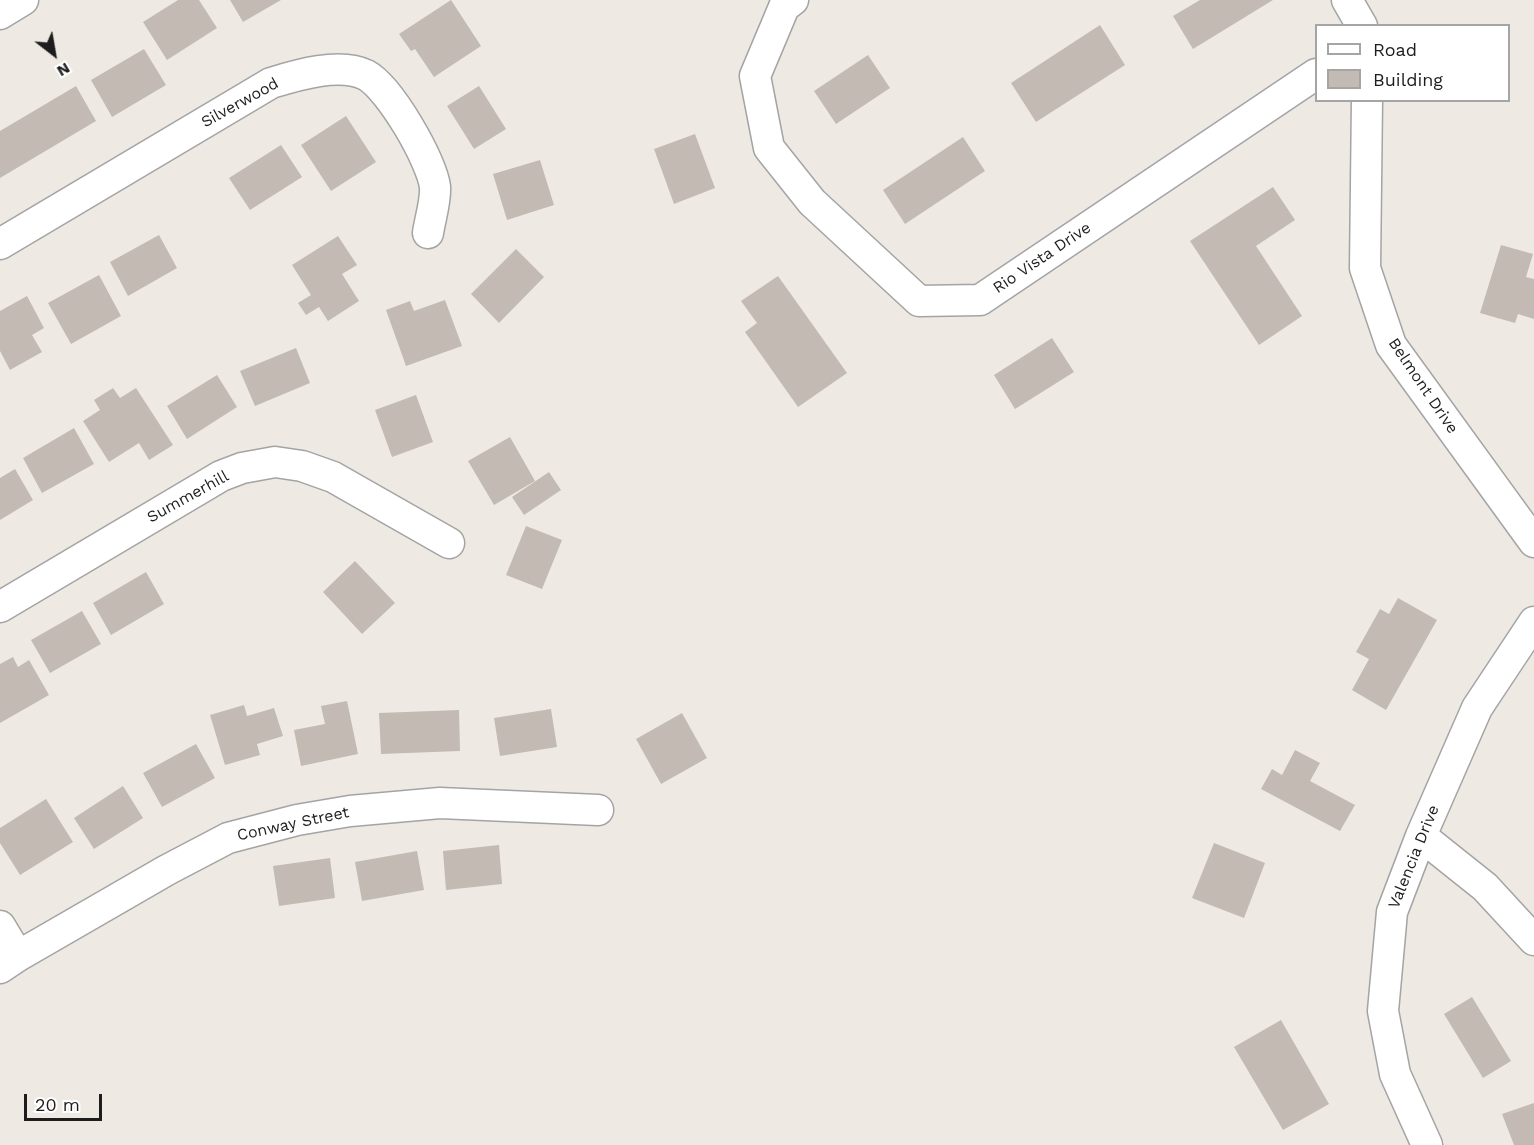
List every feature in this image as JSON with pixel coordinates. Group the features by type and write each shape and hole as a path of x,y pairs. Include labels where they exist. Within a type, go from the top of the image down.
{"street":[{"path":"0,14 23,0"},
{"name":"Rio Vista Drive","path":"793,0 784,7 755,76 769,148 812,202 919,301 980,300 1315,75"},
{"path":"1347,0 1361,24"},
{"name":"Silverwood","path":"0,244 271,83 293,76 342,71 367,76 390,99 430,166 435,189 428,233"},
{"name":"Belmont Drive","path":"1367,102 1365,268 1391,345 1534,542"},
{"name":"Summerhill","path":"0,607 221,476 242,468 275,462 302,466 333,477 449,543"},
{"name":"Valencia Drive","path":"1427,1145 1395,1074 1383,1011 1392,912 1421,836 1477,708 1534,622"},
{"name":"Conway Street","path":"0,926 9,962 167,870 228,838 297,820 350,811 440,803 598,810"},
{"path":"1421,836 1485,887 1534,939"}],"building":[{"path":"178,0 199,0 217,28 167,60 143,22"},
{"path":"230,0 281,0 243,22"},
{"path":"451,0 481,46 434,77 415,49 411,51 399,34"},
{"path":"1200,0 1273,0 1193,49 1173,16"},
{"path":"1100,25 1125,65 1036,122 1011,83"},
{"path":"144,49 166,85 112,117 91,80"},
{"path":"868,55 890,88 836,124 814,91"},
{"path":"76,86 96,121 0,178 0,131"},
{"path":"479,86 506,129 474,149 447,106"},
{"path":"346,116 376,162 331,191 301,145"},
{"path":"695,134 715,188 674,204 654,149"},
{"path":"963,137 985,171 905,224 883,190"},
{"path":"281,145 302,177 250,210 229,178"},
{"path":"540,160 554,205 507,220 493,174"},
{"path":"1273,187 1295,220 1256,246 1302,316 1259,345 1190,241"},
{"path":"159,235 177,268 128,296 110,262"},
{"path":"338,236 357,265 342,274 359,301 328,321 319,307 306,315 298,303 311,295 292,265"},
{"path":"1501,245 1533,254 1526,277 1534,279 1534,319 1518,314 1515,323 1480,313"},
{"path":"516,249 544,277 499,323 471,294"},
{"path":"99,275 121,316 71,344 48,303"},
{"path":"778,276 847,373 798,407 745,332 757,323 741,301"},
{"path":"27,296 44,328 32,335 42,352 10,370 0,351 0,311"},
{"path":"445,300 462,346 406,366 386,310 410,301 414,311"},
{"path":"1052,338 1074,372 1015,409 994,375"},
{"path":"296,348 310,383 255,406 240,371"},
{"path":"217,375 237,407 187,439 167,406"},
{"path":"113,388 120,398 136,388 173,445 149,460 139,443 109,462 83,421 100,410 94,400"},
{"path":"416,395 433,442 392,457 375,410"},
{"path":"74,428 94,464 42,493 23,458"},
{"path":"510,437 535,481 494,505 468,461"},
{"path":"15,469 33,500 0,520 0,478"},
{"path":"549,472 561,490 524,515 512,497"},
{"path":"526,526 562,540 542,589 506,575"},
{"path":"355,561 395,603 362,634 323,592"},
{"path":"146,572 164,604 111,635 93,603"},
{"path":"1398,598 1437,620 1386,710 1352,690 1369,659 1356,652 1380,609 1389,614"},
{"path":"82,611 101,644 50,673 31,640"},
{"path":"13,657 18,667 29,660 49,695 0,723 0,664"},
{"path":"347,701 358,754 301,766 294,730 325,724 321,706"},
{"path":"244,705 247,716 274,708 283,736 257,744 260,755 225,765 210,715"},
{"path":"551,709 557,747 500,756 494,718"},
{"path":"459,710 460,751 381,754 379,713"},
{"path":"682,713 707,758 661,784 636,739"},
{"path":"196,744 215,778 162,807 143,773"},
{"path":"1295,750 1320,763 1310,781 1355,805 1340,831 1261,789 1272,769 1282,775"},
{"path":"123,786 143,818 94,849 74,818"},
{"path":"46,799 73,842 20,875 0,843 0,828"},
{"path":"1214,843 1265,863 1244,918 1192,898"},
{"path":"499,845 502,884 446,890 443,851"},
{"path":"417,851 424,890 362,901 355,862"},
{"path":"330,858 335,898 279,906 273,866"},
{"path":"1472,997 1511,1061 1483,1078 1444,1014"},
{"path":"1281,1020 1329,1104 1283,1130 1234,1047"},
{"path":"1534,1103 1534,1145 1514,1145 1502,1114"}]}
